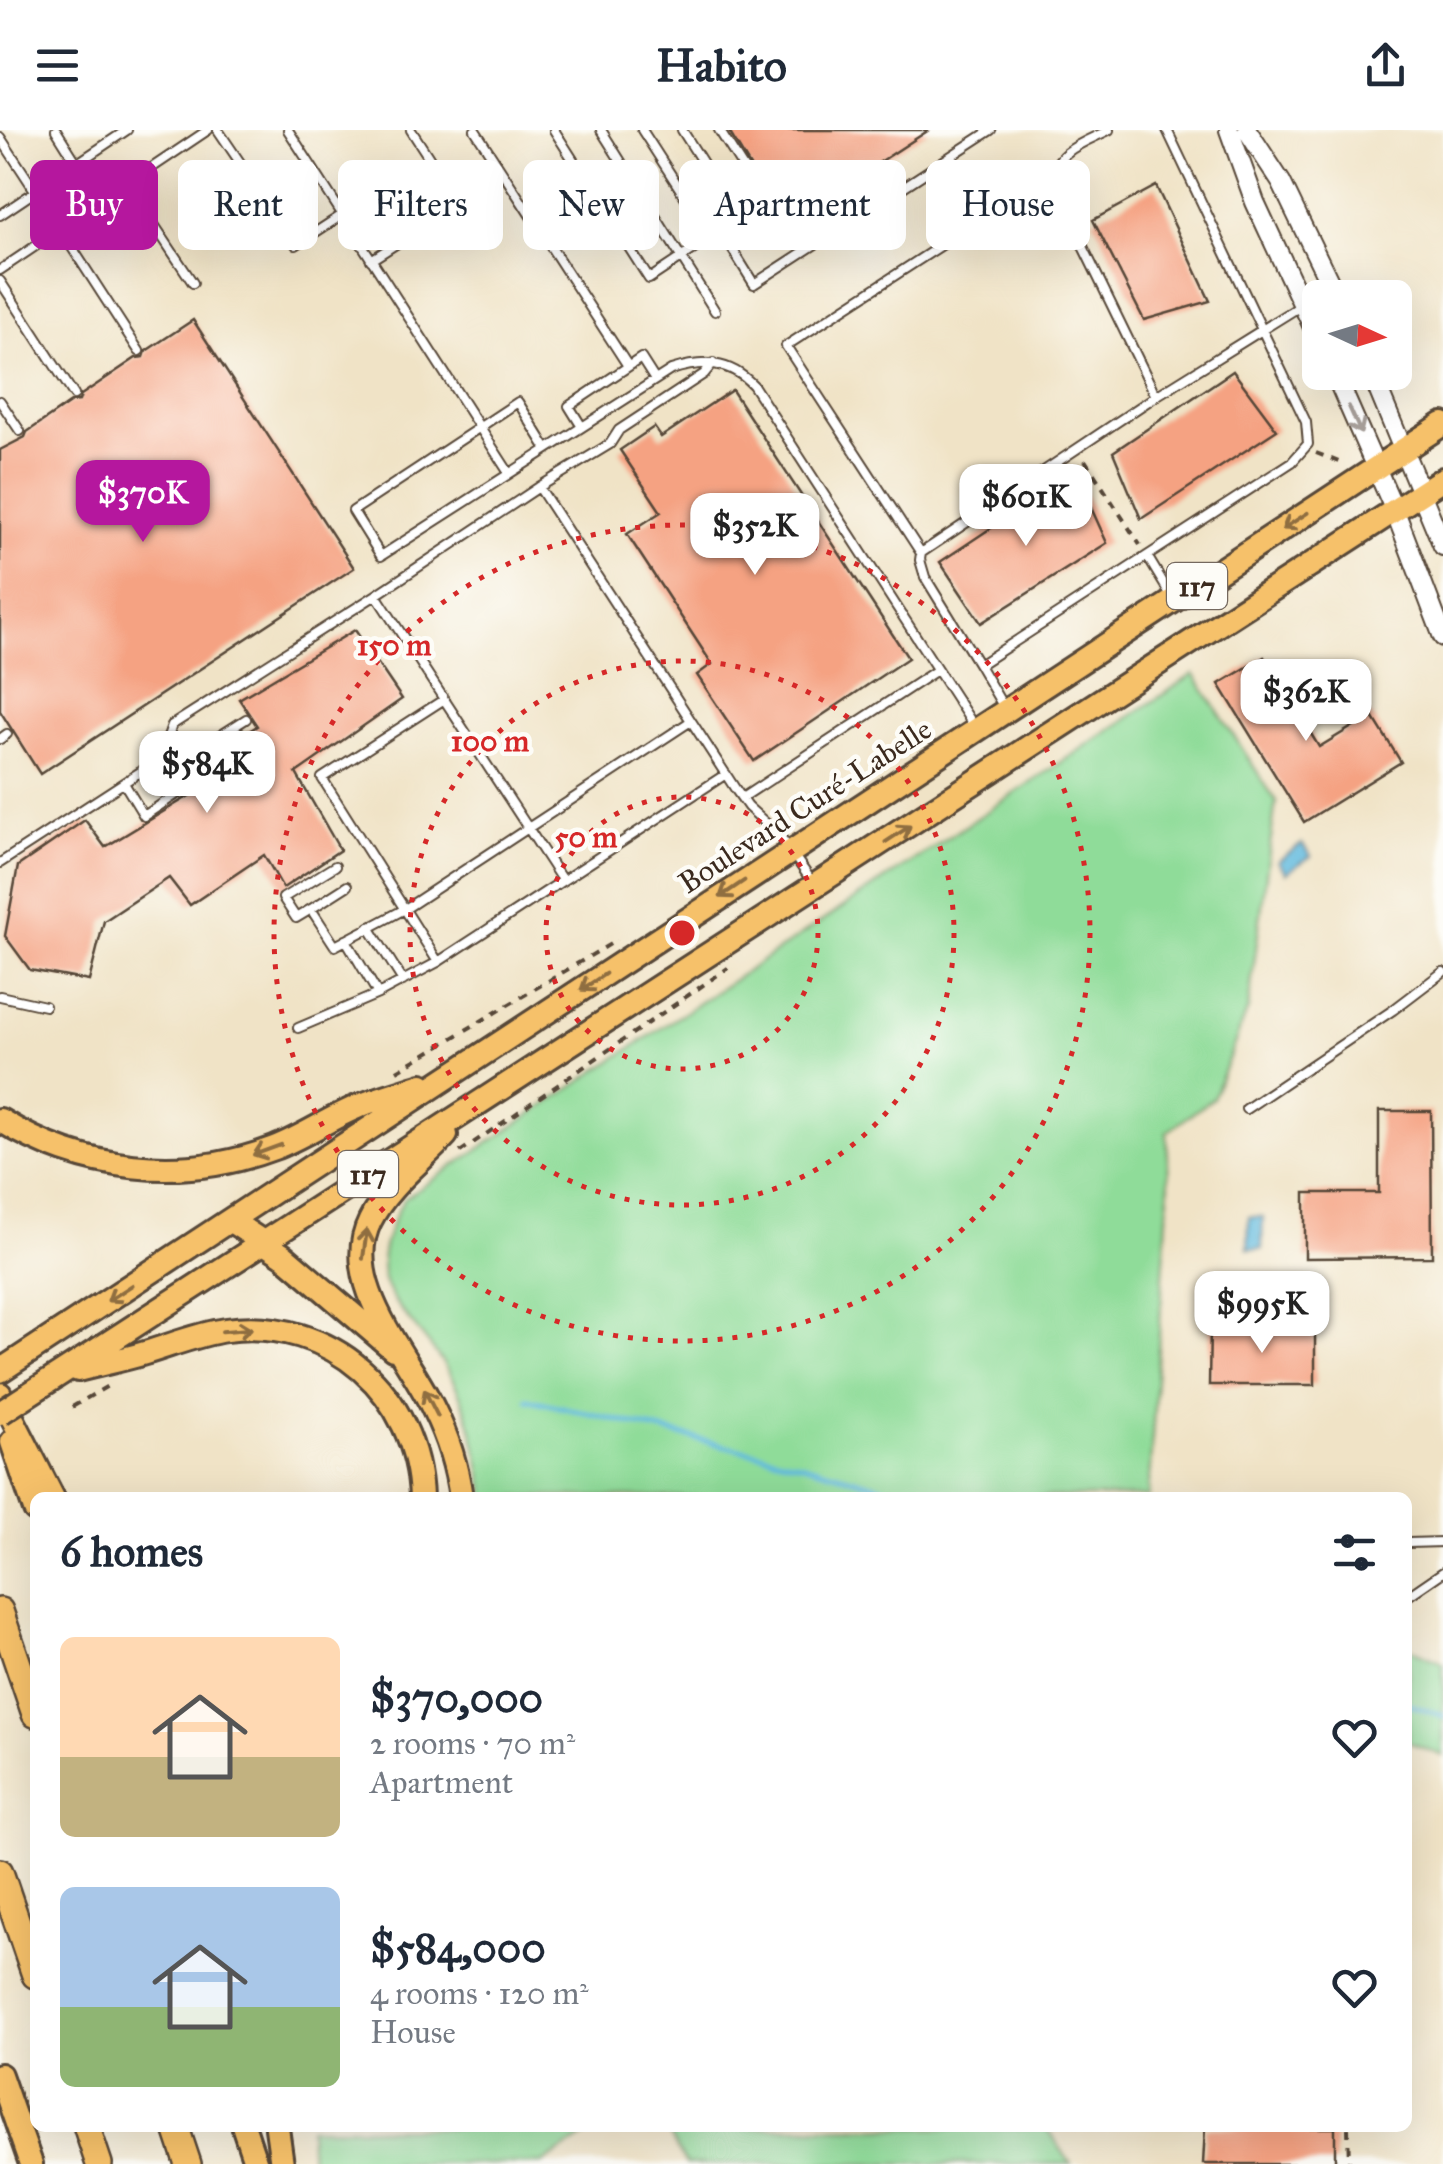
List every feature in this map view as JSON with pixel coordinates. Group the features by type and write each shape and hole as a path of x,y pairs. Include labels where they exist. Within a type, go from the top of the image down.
{"highway":[{"path":"0,1611 30,1699"},
{"path":"0,1872 30,1960"},
{"path":"88,2132 99,2164"},
{"path":"177,2132 188,2164"}],"main road":[{"name":"Boulevard Curé-Labelle","path":"0,1371 1443,424"},
{"name":"117","path":"0,1413 1443,479"},
{"path":"0,1120 40,1142 100,1162 188,1168 256,1154 289,1142 355,1108 454,1074"},
{"path":"459,1492 443,1428 366,1282 362,1250 367,1228 382,1200 472,1106"},
{"path":"232,1221 264,1242 402,1355"},
{"path":"50,1380 226,1330 262,1328 300,1335 342,1353 381,1388 413,1445 420,1492"},
{"path":"0,1394 50,1492"},
{"path":"0,1406 30,1495"},
{"path":"0,2076 31,2164"},
{"path":"245,2132 256,2164"},
{"path":"278,2132 282,2164"}],"street":[{"path":"1229,130 1255,202 1302,305"},
{"path":"1246,130 1281,182 1328,280"},
{"path":"1342,390 1395,511 1443,637"},
{"path":"1379,390 1443,546"}],"lane":[{"path":"56,130 75,160"},
{"path":"84,160 126,130"},
{"path":"158,163 208,130"},
{"path":"218,130 296,246 338,217"},
{"path":"288,130 338,208"},
{"path":"411,130 430,160"},
{"path":"475,130 628,366"},
{"path":"554,130 649,278 693,250"},
{"path":"602,130 715,311"},
{"path":"642,130 679,188"},
{"path":"682,130 701,160"},
{"path":"719,130 738,160"},
{"path":"906,185 991,130"},
{"path":"1059,160 1109,130"},
{"path":"979,665 1292,462 1306,449 1306,422 1167,130"},
{"path":"0,137 30,183"},
{"path":"0,215 30,196"},
{"path":"158,230 193,283"},
{"path":"0,270 30,250"},
{"path":"74,250 139,351"},
{"path":"365,250 509,473"},
{"path":"371,260 387,250"},
{"path":"733,250 754,284 806,250"},
{"path":"922,553 786,346 934,250"},
{"path":"1083,250 1156,396"},
{"path":"0,281 74,395"},
{"path":"1006,711 924,577 922,553 1156,396 1302,305"},
{"path":"582,426 569,406 628,366 641,358 655,380"},
{"path":"547,449 518,402 352,511 382,556 655,380 684,366 712,363 732,368 752,385 976,730"},
{"path":"160,759 172,725 610,444 620,430 704,374 712,363"},
{"path":"0,401 20,431"},
{"path":"539,488 742,798 790,850 816,887"},
{"path":"1147,556 1174,600"},
{"path":"376,596 562,880"},
{"path":"742,798 937,670"},
{"path":"438,962 322,778 443,700"},
{"path":"0,863 160,759 196,751 246,719"},
{"path":"311,909 335,946 405,909 692,721"},
{"path":"298,1028 378,994 438,962 726,774"},
{"path":"124,783 144,816 183,790"},
{"path":"335,866 283,898 296,918 347,886"},
{"path":"369,927 403,981"},
{"path":"346,940 378,994"},
{"path":"1246,1109 1443,972"},
{"path":"0,996 44,1006"},
{"path":"1412,1543 1443,1542"},
{"path":"1412,1593 1443,1572"}],"path":[{"path":"1314,453 1348,466"},
{"path":"1085,459 1132,532"},
{"path":"384,1079 623,936"},
{"path":"72,1407 116,1381"},
{"path":"1348,2132 1349,2164"}],"green space":[{"path":"1194,674 1276,801 1248,1009 1213,1098 1167,1132 1169,1188 1148,1492 485,1492 473,1434 457,1388 433,1349 390,1295 383,1277 382,1257 389,1231 404,1199"},
{"path":"1412,1650 1443,1663 1443,1756 1412,1744"},
{"path":"309,2132 591,2132 542,2164 311,2164"},
{"path":"668,2132 1050,2132 1071,2164 686,2164"}],"water":[{"path":"1302,844 1311,856 1286,873 1278,861"},
{"path":"1249,1217 1263,1217 1262,1249 1248,1249"}],"building":[{"path":"728,130 929,130 883,160 746,160"},
{"path":"1156,186 1210,301 1144,320 1093,220"},
{"path":"193,320 354,568 40,774 0,711 0,450 25,437 71,402 79,401 81,395 136,358 144,357 146,351"},
{"path":"1233,371 1277,430 1141,519 1113,452"},
{"path":"732,390 908,658 754,761 697,675 712,664 627,534 661,512 620,450 654,427 661,437"},
{"path":"1075,472 1107,543 981,623 940,562"},
{"path":"355,630 402,699 296,773 340,850 283,888 264,855 190,905 169,878 104,921 89,981 30,970 5,936 18,866 85,820 105,847 194,793 183,773 257,726 239,699"},
{"path":"1264,657 1319,747 1372,715 1401,762 1304,822 1219,684"},
{"path":"1379,1111 1431,1111 1432,1257 1305,1258 1305,1193 1379,1193"},
{"path":"1210,1326 1315,1326 1315,1385 1209,1385"},
{"path":"1205,2132 1335,2132 1335,2164 1203,2164"}],"waterway":[{"path":"527,1399 803,1464 899,1492"},
{"path":"1412,1705 1443,1716"}]}
